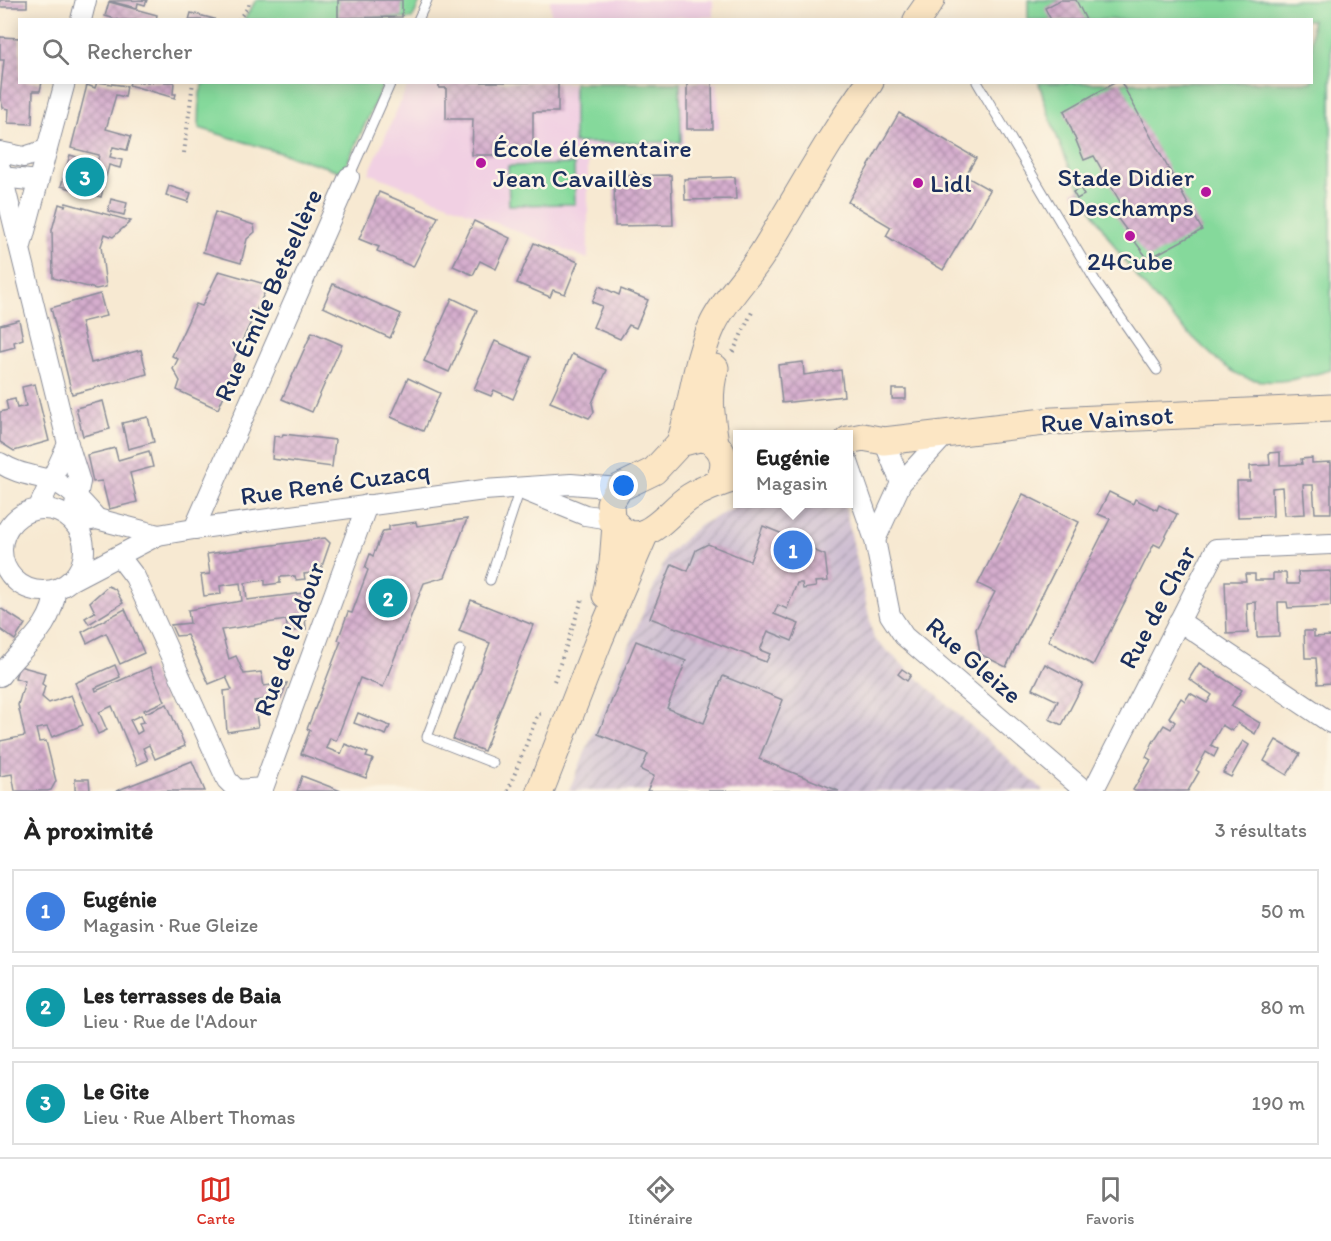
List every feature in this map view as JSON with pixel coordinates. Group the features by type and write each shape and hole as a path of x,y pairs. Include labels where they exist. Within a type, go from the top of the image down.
{"main road":[{"path":"598,640 613,563 613,522 610,502 619,488 654,471 680,443 687,420 694,379 714,323 755,265 851,108 869,84"},
{"path":"613,522 630,532 645,533 653,530 691,496 727,480 725,449 710,406 710,383 755,265"},
{"name":"Rue Vainsot","path":"853,439 863,437 884,441 1053,421 1331,408"},
{"path":"680,443 699,438 725,449"},
{"name":"Rue Vainsot","path":"853,453 864,452 884,441"},
{"path":"540,791 598,640 645,533"}],"street":[{"path":"82,18 86,0"},
{"path":"21,248 64,84"},
{"path":"0,152 24,157 46,150"},
{"path":"38,181 2,176 68,444 80,482 73,521"},
{"name":"Rue Émile Betsellère","path":"194,529 349,177"},
{"path":"875,540 901,483 946,434"},
{"path":"884,441 901,483"},
{"path":"38,509 68,444"},
{"path":"0,462 20,474 51,480 78,498 97,519"},
{"name":"Rue Gleize","path":"853,474 875,540 890,615 904,636 1085,791"},
{"name":"Rue René Cuzacq","path":"72,580 158,535 484,490 571,484 619,488"},
{"name":"Rue René Cuzacq","path":"520,489 585,515 613,522"},
{"name":"Rue de l'Adour","path":"262,789 367,505"},
{"path":"38,509 54,510 73,521 84,541 85,552 79,572 72,580 55,590 39,592 8,580 2,553 3,536 16,519 38,509"},
{"name":"Rue René Cuzacq","path":"73,521 97,519 158,535"},
{"name":"Rue de Char","path":"1094,791 1216,549 1331,544"},
{"path":"119,556 135,577 226,780 237,790 262,789"},
{"path":"0,676 46,622 52,612 55,590"},
{"path":"1179,621 1328,719"}],"lane":[{"path":"419,18 427,0"},
{"name":"Rue Émile Betsellère","path":"349,177 390,84"},
{"path":"978,84 1096,282 1157,370"},
{"path":"490,580 520,489"},
{"path":"460,650 427,737 492,763"}],"path":[{"path":"240,18 249,6 250,0"},
{"path":"184,153 193,84"},
{"path":"551,691 584,592"},
{"path":"508,791 537,714 543,713 547,702"}],"shaded area":[{"path":"550,0 713,0 713,17 553,18"},
{"name":"École élémentaire Jean Cavaillès","path":"409,84 718,84 719,129 684,129 684,151 588,153 588,259 369,173"},
{"path":"734,508 845,508 874,639 1044,791 569,791 667,555 698,526"}],"green space":[{"path":"256,0 421,0 412,18 245,18"},
{"name":"Stade Didier Deschamps","path":"1028,0 1331,0 1331,370 1301,378 1271,382 1243,377 1217,359 1171,316 1121,256 1081,191 1065,156 1039,84 1313,84 1313,18 1028,18"},
{"path":"204,84 384,84 343,172 199,128 200,93"},
{"path":"574,84 680,84 681,142 574,143"},
{"path":"574,164 575,204 509,205 508,166"}],"building":[{"path":"0,0 27,0 27,7 0,7"},
{"path":"147,0 145,5 138,3 137,8 109,1"},
{"path":"338,0 402,0 402,17 338,18"},
{"path":"1060,0 1076,0 1085,18 1050,18 1045,8"},
{"path":"109,2 157,15 156,18 105,16"},
{"path":"191,13 210,18 190,18"},
{"path":"0,37 18,38 18,84 42,84 40,91 33,91 32,124 8,123 9,109 3,108 0,96 4,60 0,60"},
{"path":"96,84 127,86 125,97 116,95 106,129 131,136 127,150 113,147 110,157 122,160 120,168 109,165 101,197 61,186 70,155 97,163 99,155 71,148 87,85 95,88"},
{"path":"174,84 173,94 176,94 175,98 129,85"},
{"path":"439,84 558,84 558,112 533,112 533,147 502,147 502,155 472,155 473,119 446,119 446,88 439,88"},
{"path":"687,84 712,84 713,129 687,129"},
{"path":"1112,84 1122,84 1202,230 1148,259 1115,215 1124,209 1094,156 1084,160 1064,111"},
{"name":"Lidl","path":"899,113 976,158 965,176 990,190 943,270 886,236 891,227 848,202"},
{"path":"671,175 673,225 615,226 614,176"},
{"path":"735,177 736,199 685,200 684,179"},
{"path":"169,186 191,193 188,202 166,195"},
{"path":"1080,188 1084,195 1077,199 1073,192"},
{"path":"379,192 438,217 413,267 377,251 379,247 359,239"},
{"path":"111,199 127,203 124,215 108,211"},
{"path":"66,203 131,221 113,237 105,234 101,246 106,287 96,289 53,278 52,230 59,204 65,206"},
{"path":"215,212 254,225 255,232 247,239 241,263 203,252"},
{"path":"474,221 510,238 496,269 480,261 473,275 453,266"},
{"path":"534,243 578,262 565,294 553,290 550,297 517,283"},
{"path":"219,271 268,285 233,361 238,364 218,409 177,390 180,381 173,369 178,359 172,356 196,304 202,306"},
{"path":"333,284 401,314 390,338 323,307"},
{"path":"599,286 619,295 621,289 648,300 636,328 629,325 620,339 593,327 602,306 592,302"},
{"path":"100,294 106,316 81,322 91,363 141,350 147,374 72,394 51,308"},
{"path":"452,298 477,310 449,372 424,361"},
{"path":"19,320 23,339 14,342 15,347 0,351 0,325"},
{"path":"312,332 342,345 312,412 282,399"},
{"path":"495,341 531,357 513,399 494,390 491,396 474,389"},
{"path":"572,354 607,370 592,403 594,412 589,418 550,402"},
{"path":"803,362 804,375 841,370 844,396 782,403 778,365"},
{"path":"408,378 440,393 423,431 391,417"},
{"path":"35,384 49,441 14,451 0,442 0,412 8,410 6,401 15,399 17,408 26,406 22,387"},
{"path":"892,389 906,389 906,399 892,399"},
{"path":"103,401 110,429 83,436 76,408"},
{"path":"148,417 154,442 128,449 122,423"},
{"path":"283,434 335,440 332,467 272,459 274,436 282,437"},
{"path":"115,448 118,460 149,451 153,467 130,473 137,502 109,509 102,481 93,482 87,455"},
{"path":"1280,452 1280,465 1302,464 1301,459 1312,458 1312,463 1331,462 1331,513 1315,513 1313,485 1303,485 1305,514 1284,515 1282,487 1272,488 1273,516 1238,517 1237,481 1250,481 1250,466 1270,465 1269,453"},
{"path":"1109,492 1133,504 1135,499 1157,510 1159,505 1177,514 1160,547 1154,544 1093,665 1048,641 1110,519 1098,514"},
{"path":"1023,494 1079,522 1006,667 980,654 976,629 995,592 978,584"},
{"path":"467,519 445,577 424,583 383,687 360,678 336,741 330,738 326,748 341,754 345,744 368,753 366,757 373,759 366,778 301,754 310,730 307,729 341,641 338,640 348,612 352,613 368,570 365,568 370,554 373,556 383,531 389,530 389,526 416,522 417,526"},
{"path":"763,526 785,535 784,538 825,555 828,581 815,582 816,587 803,589 802,583 797,583 787,609 778,605 774,614 799,624 792,641 768,631 760,650 770,654 766,662 650,618 672,564 688,571 696,550 708,544 750,561"},
{"path":"325,538 330,543 320,572 304,574 305,579 296,580 295,576 280,577 280,583 265,585 265,580 245,583 247,600 312,592 305,617 306,629 288,632 286,620 221,630 229,659 236,656 244,674 261,672 264,686 287,683 281,698 254,701 258,727 227,732 224,691 232,690 226,677 209,684 187,635 176,636 171,625 190,623 188,610 242,601 240,583 220,586 221,594 204,596 201,575 210,574 207,554"},
{"path":"1331,571 1331,606 1288,608 1287,602 1278,602 1279,636 1257,637 1256,602 1247,603 1248,633 1227,634 1225,581 1246,581 1245,574 1255,574 1255,580 1273,580 1273,573 1286,573 1287,584 1299,584 1298,572"},
{"path":"108,586 115,589 123,603 89,624 85,618 95,612 90,602"},
{"path":"471,600 533,625 484,751 453,739 490,643 459,631"},
{"path":"0,608 25,624 15,640 0,629"},
{"path":"125,609 144,653 120,664 106,633 87,643 82,632"},
{"path":"1304,631 1314,631 1314,637 1331,636 1331,683 1318,684 1316,658 1305,658"},
{"path":"636,641 686,661 667,708 704,723 723,676 783,700 759,759 839,791 647,791 654,776 641,770 648,754 598,734"},
{"path":"1199,663 1242,690 1231,706 1260,723 1255,734 1238,723 1232,731 1222,725 1211,745 1218,749 1214,757 1206,752 1196,770 1199,772 1188,791 1133,790 1151,760 1146,757 1153,742 1164,725 1171,729 1175,722 1169,717 1181,698 1185,701 1190,693 1207,703 1212,695 1189,679"},
{"path":"1045,664 1083,684 1062,725 1049,719 1058,701 1033,689"},
{"path":"115,665 120,677 95,688 96,691 150,667 165,701 144,710 145,713 167,704 185,746 155,759 149,745 143,748 148,760 137,765 112,706 99,712 107,730 98,734 75,683","holes":["141,715 144,722 139,723 142,731 137,734 130,720"]},
{"path":"19,666 45,673 42,697 49,703 71,695 83,725 52,737 47,727 36,729 39,742 46,741 56,781 51,790 47,791 15,791 12,774 0,776 0,741 25,736 18,705 25,681 15,678"},
{"path":"902,669 911,675 907,681 898,674"},
{"path":"358,713 390,726 386,735 354,723"},
{"path":"1276,740 1300,754 1287,775 1264,761"},
{"path":"1243,741 1249,745 1231,777 1223,773"},
{"path":"192,761 205,791 116,791"},
{"path":"302,776 341,791 297,791"},
{"path":"75,779 89,779 90,790 75,790"}],"place":[{"name":"École élémentaire Jean Cavaillès","path":"481,163"},
{"name":"Le Gite","path":"85,177"},
{"name":"Lidl","path":"918,183"},
{"name":"Stade Didier Deschamps","path":"1206,192"},
{"name":"24Cube","path":"1130,236"},
{"name":"Eugénie","path":"793,550"},
{"name":"Les terrasses de Baia","path":"388,598"}]}
